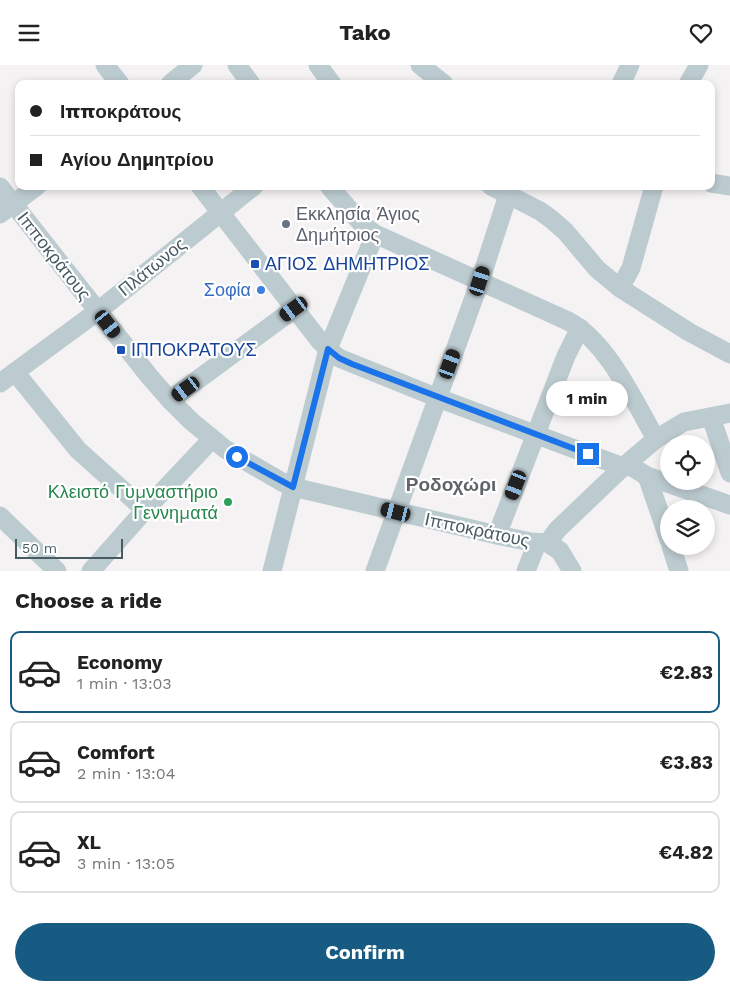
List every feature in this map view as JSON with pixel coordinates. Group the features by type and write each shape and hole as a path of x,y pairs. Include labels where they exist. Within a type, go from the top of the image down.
{"street":[{"path":"105,65 117,80"},
{"path":"175,80 193,65"},
{"path":"237,65 248,80"},
{"path":"318,65 329,80"},
{"path":"420,65 439,80"},
{"path":"623,80 630,65"},
{"path":"690,80 699,65"},
{"path":"715,184 730,187"},
{"name":"Ιπποκράτους","path":"0,187 7,209 98,311 148,376 170,400 212,439 237,457 293,487 497,535 543,543"},
{"path":"7,209 32,190"},
{"path":"203,190 294,309 328,349 339,358 535,435 730,505"},
{"name":"Πλάτωνος","path":"8,378 98,311 249,190"},
{"path":"332,190 362,224 374,234 580,327 607,356 656,439"},
{"path":"620,288 631,268 653,190"},
{"path":"375,571 480,281 510,191 559,225 597,269 620,288 689,332 730,354"},
{"path":"272,571 328,349 374,234"},
{"path":"170,400 294,309"},
{"path":"497,535 566,355 580,327"},
{"path":"8,378 78,450 145,510"},
{"path":"526,571 543,543 656,439 684,423 730,413"},
{"path":"711,417 730,473"},
{"path":"91,571 212,439"},
{"path":"647,476 660,514"},
{"path":"0,516 57,571"},
{"path":"543,543 560,551 572,571"},
{"path":"674,555 679,571"}],"place":[{"name":"Εκκλησία Άγιος Δημήτριος","path":"286,224"},
{"name":"ΑΓΙΟΣ ΔΗΜΗΤΡΙΟΣ","path":"255,264"},
{"name":"Σοφία","path":"261,290"},
{"name":"ΙΠΠΟΚΡΑΤΟΥΣ","path":"121,350"},
{"name":"Κλειστό Γυμναστήριο Γεννηματά","path":"228,502"}],"district":[{"name":"Ροδοχώρι","path":"451,484"}],"route":[{"path":"237,457 293,487 328,349 339,358 352,364 588,454"}]}
